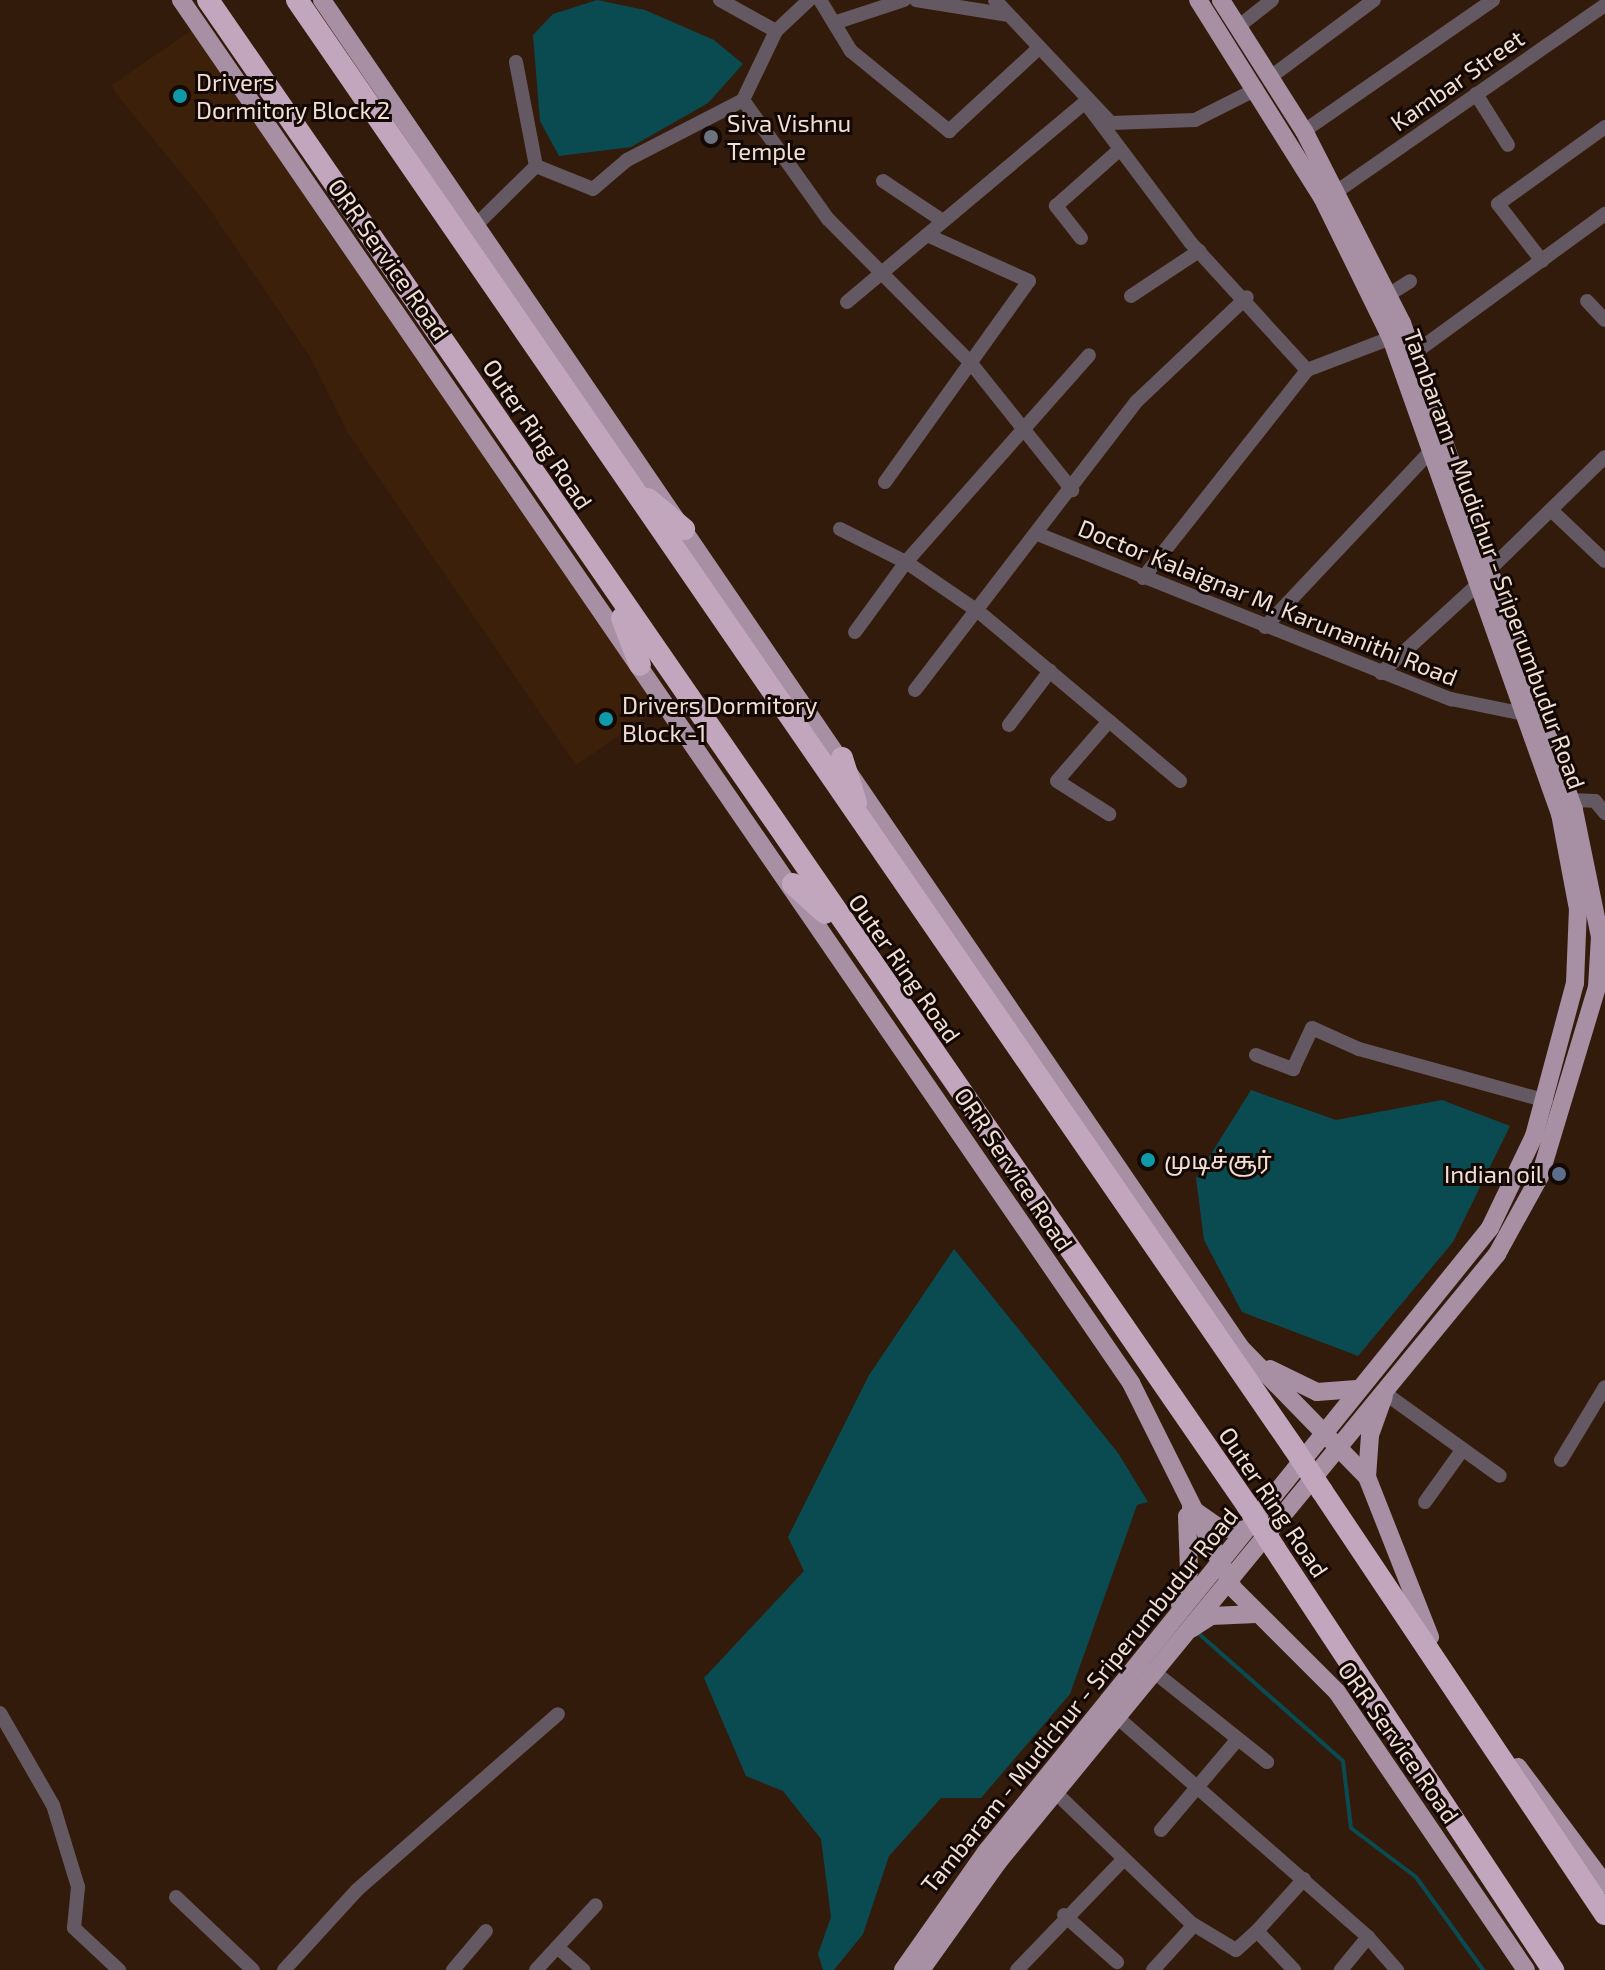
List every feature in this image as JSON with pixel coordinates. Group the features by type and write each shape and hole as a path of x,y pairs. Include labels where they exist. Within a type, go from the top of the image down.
{"highway":[{"name":"Outer Ring Road","path":"208,0 1247,1505 1553,1970"},
{"name":"Outer Ring Road","path":"297,0 1293,1447 1605,1914"},
{"path":"628,483 684,529"},
{"path":"611,586 640,665"},
{"path":"842,758 864,826"},
{"path":"793,884 853,937"}],"main road":[{"name":"ORR Service Road","path":"181,0 793,884 1131,1383 1185,1502 1222,1570 1256,1614 1306,1656 1355,1714 1526,1970"},
{"path":"322,0 1256,1363 1367,1477 1432,1642 1605,1884"},
{"name":"Tambaram - Mudichur - Sriperumbudur Road","path":"1198,0 1257,89 1360,268 1391,338 1429,453 1483,578 1570,800 1592,907 1546,1101 1490,1228 1360,1387 1319,1431 1245,1530 1222,1570"},
{"name":"Tambaram - Mudichur - Sriperumbudur Road","path":"1221,0 1272,76 1304,131 1388,295 1413,354 1483,578"},
{"path":"1257,89 1272,76"},
{"name":"Tambaram - Mudichur - Sriperumbudur Road","path":"927,1967 1057,1794 1112,1713 1222,1570 1406,1364 1497,1254 1531,1197 1597,987 1603,937 1560,814 1536,715"},
{"path":"1256,1363 1317,1392 1341,1395 1360,1387"},
{"path":"1367,1477 1370,1435 1386,1394 1406,1364"},
{"path":"1185,1502 1209,1523 1245,1530"},
{"path":"1174,1632 1189,1571 1185,1502"},
{"path":"1174,1632 1211,1616 1256,1614"},
{"name":"Tambaram - Mudichur - Sriperumbudur Road","path":"903,1970 957,1889 1112,1713 1153,1671 1174,1632"}],"street":[{"path":"720,0 776,31"},
{"path":"536,166 593,189 627,160 743,100 776,31 809,0"},
{"path":"820,0 851,51 949,131 1038,49"},
{"path":"834,23 904,0"},
{"path":"916,0 1009,15"},
{"path":"995,0 1085,102 1118,151 1199,251 1247,297 1307,370"},
{"path":"1239,26 1272,0"},
{"path":"1272,76 1374,0"},
{"path":"1304,131 1493,0"},
{"name":"Kambar Street","path":"1336,192 1605,5"},
{"path":"516,62 536,166"},
{"path":"1085,102 1111,123 1147,127 1195,120 1257,89"},
{"path":"1476,94 1508,145"},
{"path":"743,100 828,219 970,362 1072,490"},
{"path":"847,302 1085,102"},
{"path":"1542,261 1498,204 1605,127"},
{"path":"1081,238 1056,206 1118,151"},
{"path":"476,225 536,166"},
{"path":"883,181 943,221"},
{"path":"1413,354 1605,214"},
{"path":"885,482 1029,281 927,235"},
{"path":"1131,296 1199,251"},
{"path":"1388,295 1410,281"},
{"path":"915,690 1040,535 1137,401 1247,297"},
{"path":"1587,301 1605,320"},
{"path":"1143,578 1307,370 1391,338"},
{"path":"855,632 906,562 1022,426 1089,355"},
{"path":"1265,627 1429,453"},
{"path":"1381,673 1483,578 1605,457"},
{"path":"1551,510 1605,561"},
{"path":"840,529 906,562 979,612 1180,781"},
{"name":"Doctor Kalaignar M. Karunanithi Road","path":"1040,535 1381,673 1536,715"},
{"path":"1009,725 1050,671"},
{"path":"1109,721 1057,781 1109,814"},
{"path":"1570,800 1595,801 1605,813"},
{"path":"1256,1055 1293,1069 1312,1028 1359,1049 1546,1101"},
{"path":"1561,1460 1605,1387"},
{"path":"1386,1394 1500,1476"},
{"path":"1425,1502 1463,1449"},
{"path":"1153,1671 1267,1762"},
{"path":"0,1713 53,1805 78,1887 74,1928 119,1970"},
{"path":"1112,1713 1304,1879 1368,1937 1397,1970"},
{"path":"284,1970 357,1890 558,1714"},
{"path":"1161,1830 1238,1739"},
{"path":"1057,1794 1194,1925 1236,1950 1304,1879"},
{"path":"1017,1970 1064,1915 1124,1859"},
{"path":"176,1897 253,1970"},
{"path":"536,1970 596,1905"},
{"path":"1064,1915 1117,1962"},
{"path":"1153,1970 1194,1925"},
{"path":"453,1970 486,1931"},
{"path":"1257,1931 1294,1970"},
{"path":"1341,1970 1368,1937"},
{"path":"557,1947 583,1970"}],"shaded area":[{"path":"192,30 658,709 576,765 348,433 309,355 204,201 115,92 112,85"}],"water":[{"path":"597,0 645,10 714,40 743,64 708,103 631,147 559,156 540,121 533,35 553,14"},
{"path":"1251,1090 1336,1120 1442,1100 1510,1126 1453,1242 1358,1356 1242,1312 1204,1240 1196,1178"},
{"path":"954,1249 1118,1453 1148,1502 1137,1505 1070,1694 981,1798 941,1798 889,1856 863,1934 834,1970 823,1970 818,1954 831,1917 821,1839 783,1791 746,1776 704,1678 804,1571 788,1537 869,1375"}],"waterway":[{"path":"1198,1633 1343,1761 1351,1828 1416,1877 1483,1970"}],"place":[{"name":"Drivers Dormitory Block 2","path":"180,96"},
{"name":"Siva Vishnu Temple","path":"711,137"},
{"name":"Drivers Dormitory Block -1","path":"606,719"},
{"name":"முடிச்சூர்","path":"1148,1160"},
{"name":"Indian oil","path":"1559,1174"}]}
